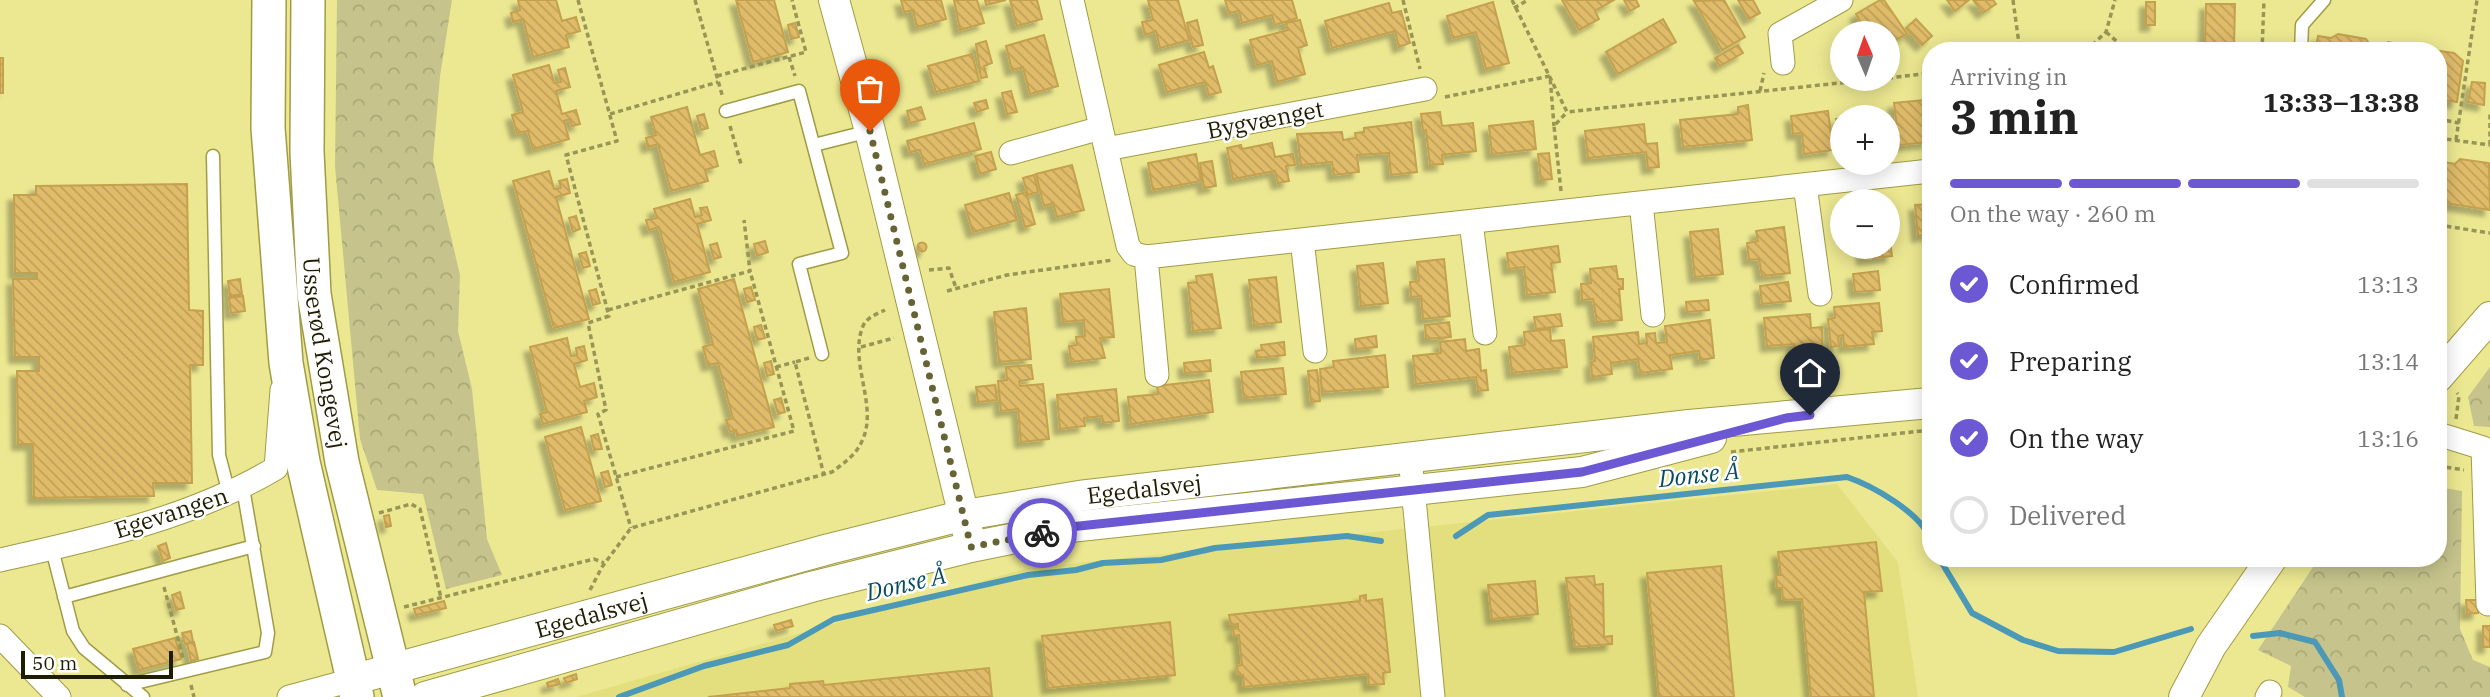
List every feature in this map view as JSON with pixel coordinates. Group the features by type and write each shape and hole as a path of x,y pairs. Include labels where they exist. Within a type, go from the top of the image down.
{"main road":[{"name":"Usserød Kongevej","path":"269,0 268,128 286,363 303,462 355,688"},
{"name":"Usserød Kongevej","path":"308,0 307,152 314,294 342,462 395,683"}],"street":[{"path":"834,0 870,131 971,547"},
{"path":"1072,0 1128,246 1140,255 1302,240 1922,172"},
{"path":"1783,62 1780,34 1841,0"},
{"name":"Bygvænget","path":"1011,153 1425,89"},
{"path":"1805,185 1820,294"},
{"path":"1641,203 1653,315"},
{"path":"1471,222 1485,333"},
{"path":"1302,240 1315,351"},
{"path":"1140,255 1157,375"},
{"path":"2447,378 2490,317"},
{"name":"Egevangen","path":"0,561 172,516 236,491 276,468 286,363"},
{"name":"Egedalsvej","path":"355,688 395,683 582,616 829,549 965,516 1079,496 1410,457 1633,431 1922,404"},
{"name":"Egedalsvej","path":"425,697 811,587 971,547 1070,527 1582,472 1786,418"},
{"path":"2447,429 2486,448 2488,604"},
{"path":"1414,490 1429,470 1594,448 1633,431"},
{"path":"1410,457 1433,697"},
{"path":"2184,697 2211,646 2266,567"},
{"path":"0,636 59,697"},
{"path":"289,697 355,688"}],"lane":[{"path":"2301,42 2302,26 2324,0"},
{"path":"726,111 799,92 842,253 799,264 822,354"},
{"path":"814,145 870,131"},
{"path":"127,685 265,652 268,633 254,546 236,491 219,456 214,156"},
{"path":"64,597 254,546"},
{"path":"52,549 73,631 84,648 143,697"}],"path":[{"path":"578,0 617,141 566,155 608,310 609,316 588,323 606,410 598,414 631,528"},
{"path":"695,0 741,164"},
{"path":"717,76 806,52 792,0"},
{"path":"1404,0 1425,89 1438,98 1549,76"},
{"path":"1513,0 1514,8 1567,112"},
{"path":"1514,8 1528,0"},
{"path":"2013,0 2019,42"},
{"path":"2095,42 2106,32 2115,0"},
{"path":"2263,42 2264,0"},
{"path":"2456,140 2477,0"},
{"path":"2106,32 2118,42"},
{"path":"1900,77 1922,74"},
{"path":"1549,76 1563,212"},
{"path":"610,114 718,82"},
{"path":"1553,126 1567,112 1830,84"},
{"path":"2447,139 2490,145 2490,111"},
{"path":"2447,120 2459,122"},
{"path":"616,477 794,431 750,271 744,220"},
{"path":"2447,226 2490,233"},
{"path":"947,291 1006,275 1140,255"},
{"path":"934,271 949,268 956,288"},
{"path":"608,310 750,271"},
{"path":"582,616 590,590 604,564 631,528 824,475 853,457 863,439 867,419 860,347 863,326 871,317 885,310"},
{"path":"860,347 891,339"},
{"path":"776,367 822,354"},
{"path":"795,362 824,475"},
{"path":"2447,385 2459,396 2447,429"},
{"path":"355,520 411,505 420,509 441,598"},
{"path":"378,614 594,559 604,564"},
{"path":"160,572 194,697"}],"shaded area":[{"path":"1837,484 1898,562 1918,697 576,697 1028,568"}],"green space":[{"path":"337,0 452,0 440,76 433,160 460,275 458,331 472,389 487,539 502,575 446,589 423,494 377,490 360,439 335,166"},
{"path":"2490,367 2490,427 2474,426 2468,397"},
{"path":"2447,488 2462,491 2460,629 2473,660 2490,667 2490,697 2305,697 2288,687 2291,666 2258,650 2313,567 2447,567"}],"building":[{"path":"518,0 556,0 562,21 576,17 580,31 566,35 569,47 533,57 523,19 513,22 511,13 520,10"},
{"path":"736,0 774,0 788,52 753,62"},
{"path":"901,0 941,0 946,19 917,27 913,10 904,12"},
{"path":"954,0 977,0 984,23 960,30"},
{"path":"985,0 1006,0 986,5"},
{"path":"1010,0 1037,0 1042,19 1017,26"},
{"path":"1148,0 1178,0 1189,40 1160,48 1156,31 1145,35 1142,22 1153,20"},
{"path":"1225,0 1292,0 1297,18 1275,25 1272,15 1242,23 1239,11 1229,13"},
{"path":"1562,0 1614,0 1595,11 1599,19 1579,30"},
{"path":"1624,0 1636,0 1639,6 1630,11"},
{"path":"1724,0 1745,37 1722,50 1694,1"},
{"path":"1738,0 1753,0 1760,13 1749,19"},
{"path":"1884,0 1898,21 1860,21 1856,14"},
{"path":"1947,0 1969,0 1955,11"},
{"path":"1973,0 1993,0 1996,4 1983,13"},
{"path":"1493,2 1509,63 1486,69 1476,32 1453,38 1447,16"},
{"path":"2146,2 2155,2 2155,25 2146,25"},
{"path":"1389,3 1392,13 1401,11 1410,43 1399,47 1395,31 1332,48 1325,21"},
{"path":"2206,4 2235,4 2234,42 2205,42"},
{"path":"1663,19 1676,42 1618,74 1606,52"},
{"path":"1916,19 1932,36 1922,42 1922,45 1906,28"},
{"path":"1197,20 1203,45 1193,47 1187,23"},
{"path":"1300,20 1307,45 1298,48 1305,74 1277,82 1272,61 1257,65 1250,40 1288,30 1286,23"},
{"path":"795,23 799,37 791,39 788,25"},
{"path":"1900,24 1907,34 1900,38"},
{"path":"2338,34 2366,39 2368,42 2317,42 2318,36 2331,38"},
{"path":"1044,35 1058,86 1030,94 1023,67 1012,70 1006,46"},
{"path":"986,41 992,63 984,66 987,77 981,78 976,44"},
{"path":"1738,45 1743,53 1720,66 1715,58"},
{"path":"1204,52 1209,68 1213,66 1221,92 1209,95 1205,82 1167,92 1159,65"},
{"path":"2447,52 2454,53 2463,61 2457,102 2447,100"},
{"path":"972,54 979,81 936,92 928,66"},
{"path":"0,58 3,58 3,93 0,93"},
{"path":"549,65 554,83 561,82 558,70 565,68 570,87 556,91 562,114 576,110 580,124 572,126 570,119 564,121 569,139 533,149 528,131 517,133 512,115 523,112 513,75"},
{"path":"2472,82 2485,83 2484,105 2468,102"},
{"path":"1011,91 1017,112 1007,114 1002,93"},
{"path":"986,100 988,108 977,112 974,103"},
{"path":"1922,100 1922,143 1900,145 1900,105 1894,105"},
{"path":"1748,105 1752,140 1683,147 1680,120 1738,114 1738,107"},
{"path":"687,107 700,155 714,151 718,166 705,170 708,181 671,191 658,144 648,147 646,138 656,135 651,117"},
{"path":"921,107 925,119 910,123 907,111"},
{"path":"1828,111 1830,150 1804,154 1802,133 1793,134 1791,116"},
{"path":"1440,112 1442,126 1473,123 1476,151 1442,155 1443,164 1430,165 1426,130 1423,131 1421,114"},
{"path":"704,114 708,128 701,130 697,116"},
{"path":"1533,121 1536,149 1492,154 1489,126"},
{"path":"1411,122 1417,172 1391,175 1389,153 1357,155 1359,172 1334,175 1332,162 1301,165 1297,134 1342,132 1343,140 1356,138 1355,133 1364,132 1364,128"},
{"path":"974,123 981,149 924,164 920,150 910,152 907,141"},
{"path":"1644,124 1646,144 1657,143 1659,167 1648,168 1646,152 1588,158 1585,131"},
{"path":"1272,143 1275,157 1293,154 1295,165 1286,166 1289,181 1278,183 1275,171 1233,179 1227,148 1241,145 1242,149"},
{"path":"991,152 996,169 980,174 975,156"},
{"path":"1549,153 1552,179 1541,180 1538,154"},
{"path":"1196,154 1201,181 1153,190 1148,163"},
{"path":"2460,159 2489,163 2490,210 2447,203 2447,163 2455,164"},
{"path":"1212,161 1216,186 1204,188 1200,163"},
{"path":"1072,165 1084,210 1057,217 1053,203 1044,206 1036,174"},
{"path":"549,171 554,189 561,188 559,181 567,179 570,193 556,197 589,319 554,328 513,181"},
{"path":"1034,175 1038,192 1028,195 1023,178"},
{"path":"187,184 189,310 203,311 203,365 190,365 192,483 153,483 154,496 34,498 33,444 18,444 17,371 39,371 39,357 15,357 13,279 37,279 37,273 15,273 14,195 36,195 36,186"},
{"path":"1026,192 1035,224 1025,227 1016,195"},
{"path":"1009,193 1017,220 973,232 965,205"},
{"path":"690,199 695,217 702,215 700,208 707,207 711,220 697,224 710,272 674,282 659,227 649,230 646,220 657,218 654,209"},
{"path":"1915,205 1922,205 1922,235 1918,236"},
{"path":"576,216 580,229 573,232 569,218"},
{"path":"1784,227 1790,273 1762,276 1759,259 1749,260 1747,243 1758,241 1756,231"},
{"path":"1718,229 1723,274 1695,277 1690,232"},
{"path":"765,241 768,252 757,256 754,244"},
{"path":"922,242 927,247 922,252 917,247"},
{"path":"717,243 721,257 714,259 710,245"},
{"path":"1558,246 1560,262 1551,263 1555,292 1527,295 1524,267 1509,269 1507,253"},
{"path":"586,252 590,266 583,268 579,254"},
{"path":"1444,259 1450,316 1423,319 1421,296 1411,297 1410,282 1419,281 1417,262"},
{"path":"1383,263 1388,303 1361,306 1357,266"},
{"path":"1616,266 1618,279 1623,279 1623,289 1619,289 1622,320 1597,322 1593,299 1582,300 1581,284 1591,283 1590,269"},
{"path":"1878,271 1880,290 1855,292 1853,274"},
{"path":"1212,274 1221,328 1193,331 1188,283 1197,282 1196,276"},
{"path":"1276,277 1281,322 1254,325 1249,280"},
{"path":"240,279 242,294 230,296 228,281"},
{"path":"734,279 774,427 737,436 736,430 730,432 726,420 733,418 718,363 708,365 703,347 713,344 698,289"},
{"path":"1788,282 1791,301 1762,304 1760,286"},
{"path":"751,287 755,300 747,302 744,289"},
{"path":"596,289 600,303 593,305 589,291"},
{"path":"1109,289 1114,337 1100,338 1105,358 1071,362 1069,346 1077,345 1076,337 1085,336 1084,320 1063,322 1060,294"},
{"path":"243,296 245,311 231,313 229,298"},
{"path":"1708,300 1709,310 1687,312 1686,302"},
{"path":"1879,303 1882,331 1872,332 1874,344 1844,347 1843,335 1838,336 1839,346 1831,347 1828,319 1835,318 1834,307"},
{"path":"1026,308 1031,359 999,362 994,312"},
{"path":"1560,314 1562,326 1536,329 1534,317"},
{"path":"1810,314 1811,328 1822,327 1823,367 1818,367 1817,353 1795,358 1794,344 1767,346 1764,318"},
{"path":"1710,320 1714,358 1700,360 1699,351 1670,355 1672,369 1640,373 1638,359 1611,363 1612,374 1592,377 1591,362 1595,361 1593,337 1638,332 1639,344 1647,343 1646,334 1655,333 1656,343 1667,342 1665,326"},
{"path":"1449,322 1451,337 1426,339 1425,325"},
{"path":"761,325 765,338 757,340 754,327"},
{"path":"1550,329 1551,341 1564,340 1567,367 1512,373 1509,347 1525,345 1524,332"},
{"path":"1376,336 1377,347 1356,349 1355,339"},
{"path":"567,338 571,356 577,355 576,348 584,346 587,360 574,364 580,387 594,383 597,397 584,401 587,412 543,424 540,414 547,412 530,347"},
{"path":"1465,339 1466,351 1479,349 1481,371 1486,370 1488,390 1478,391 1476,377 1416,384 1413,356 1441,353 1440,342"},
{"path":"1284,342 1285,355 1257,358 1256,351 1262,350 1261,345"},
{"path":"1385,355 1388,387 1322,392 1320,369 1334,367 1333,361"},
{"path":"1210,360 1211,371 1185,373 1184,363"},
{"path":"771,361 774,374 767,376 764,363"},
{"path":"1031,365 1033,379 1019,381 1020,386 1043,384 1049,439 1021,442 1018,409 1001,411 998,381 1007,380 1006,367"},
{"path":"1283,368 1286,394 1244,398 1241,372"},
{"path":"1317,370 1320,401 1311,402 1308,371"},
{"path":"1209,380 1213,412 1131,424 1128,397 1158,394 1157,386"},
{"path":"995,385 997,400 978,402 976,387"},
{"path":"1116,389 1119,421 1103,423 1102,416 1084,418 1085,426 1060,429 1057,395"},
{"path":"781,398 785,412 778,414 774,400"},
{"path":"581,427 601,501 565,510 545,437"},
{"path":"598,434 602,449 594,450 591,436"},
{"path":"608,471 612,485 605,487 601,473"},
{"path":"389,515 391,526 386,527 384,516"},
{"path":"1876,542 1882,591 1864,592 1874,697 1811,697 1802,599 1783,600 1782,588 1777,588 1776,575 1781,575 1778,552"},
{"path":"166,543 170,558 163,561 158,546"},
{"path":"1721,566 1734,697 1659,697 1647,573"},
{"path":"1594,576 1595,585 1603,584 1604,637 1612,636 1612,644 1575,647 1566,578"},
{"path":"1535,581 1538,614 1492,619 1488,585"},
{"path":"180,592 184,608 176,610 172,595"},
{"path":"1366,595 1366,601 1382,599 1390,672 1383,673 1384,684 1369,685 1368,674 1244,687 1243,675 1238,675 1237,666 1242,665 1239,635 1234,636 1233,629 1238,628 1238,624 1231,625 1229,615 1360,601 1360,596"},
{"path":"2466,600 2478,600 2478,613 2467,614"},
{"path":"444,601 446,608 416,615 414,609"},
{"path":"791,620 793,626 776,631 774,625"},
{"path":"1170,622 1175,675 1048,688 1042,636"},
{"path":"2483,626 2490,626 2490,647 2483,647"},
{"path":"191,631 193,642 185,644 182,633"},
{"path":"175,638 181,659 139,670 133,649"},
{"path":"194,642 198,659 191,661 187,644"},
{"path":"989,668 992,697 708,697 790,688 790,684 823,681 824,685"},
{"path":"576,674 577,679 566,683 564,678"},
{"path":"558,679 560,684 548,687 547,683"}],"waterway":[{"name":"Donse Å","path":"1456,536 1488,515 1847,477 1882,493 1922,526"},
{"name":"Donse Å","path":"619,697 704,666 788,645 834,619 1028,575 1076,570 1103,563 1161,560 1215,548 1347,536 1381,541"},
{"name":"Donse Å","path":"1944,567 1972,613 2023,640 2058,651 2114,652 2191,629"},
{"name":"Donse Å","path":"2253,636 2280,633 2315,642 2339,680 2342,697"}],"way so far":[{"path":"870,131 971,547 1042,533"}],"route":[{"path":"1042,533 1070,527 1582,472 1786,418 1810,415"}]}
